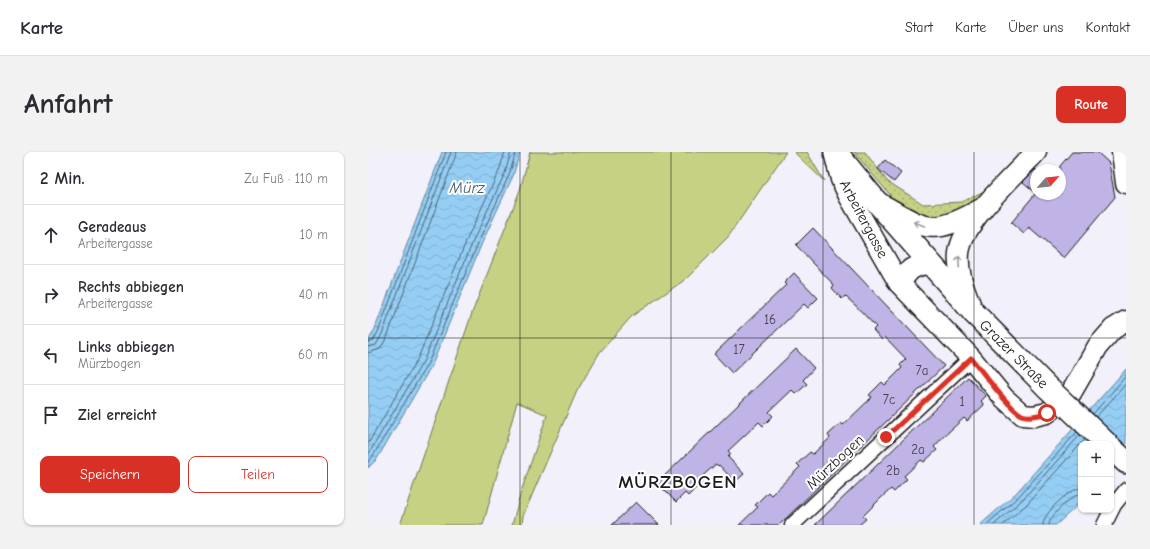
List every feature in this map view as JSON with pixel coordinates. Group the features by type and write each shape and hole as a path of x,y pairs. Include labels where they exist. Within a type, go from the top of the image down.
{"main road":[{"name":"Grazer Straße","path":"835,152 974,313 1048,388 1104,441"},
{"path":"1114,451 1126,462"}],"street":[{"name":"Arbeitergasse","path":"835,152 841,179 849,196 899,283 971,358 1004,398 1022,415 1034,416 1047,413 1071,393 1098,346 1113,328 1126,321"},
{"name":"Grazer Straße","path":"974,313 962,281 959,254 964,235 983,208 1036,152"},
{"path":"1122,152 1126,183"},
{"name":"Grazer Straße","path":"875,200 919,225 931,227 945,227 957,223 983,208"},
{"path":"899,283 911,269 929,262"},
{"name":"Mürzbogen","path":"792,525 971,358"},
{"path":"1104,525 1114,505 1126,490"}],"green space":[{"path":"530,152 786,152 728,237 686,279 632,316 600,352 577,391 523,516 522,525 512,525 521,492 547,415 517,402 483,525 400,525 472,313 520,190"},
{"path":"794,152 807,152 824,181"},
{"path":"854,152 865,152 887,181 923,204 962,202 992,187 970,210 957,217 924,218 895,201"}],"water":[{"name":"Mürz","path":"442,152 520,152 513,176 482,243 432,365 377,459 368,468 368,341 374,331"},
{"path":"1126,369 1126,455 1114,469 1114,441 1078,441 1078,505 1056,525 980,525 1016,493"}],"building":[{"path":"1072,152 1097,152 1109,163 1115,197 1064,258 1029,228 1024,234 1011,223 1030,200 1066,200 1066,164 1062,164"},
{"path":"885,160 901,173 894,182 878,169"},
{"path":"1030,175 1030,188 1023,182"},
{"path":"813,228 944,366 779,525 739,525 758,507 755,505 768,492 771,495 800,467 797,464 810,452 813,454 830,438 828,435 841,423 843,425 872,397 869,395 882,382 885,385 902,368 900,365 906,359 885,337 882,340 873,330 876,327 856,306 845,296 842,299 832,288 834,285 796,245"},
{"path":"794,273 818,298 808,308 804,304 732,373 714,354 786,285 784,283"},
{"path":"796,349 814,368 803,380 807,384 796,394 792,390 769,412 773,416 763,426 759,422 728,451 731,454 728,457 744,474 735,482 719,465 718,466 716,464 698,480 701,483 688,496 685,493 676,502 657,483"},
{"path":"968,377 986,396 981,401 984,405 967,421 964,418 943,437 934,447 937,450 924,462 921,460 904,476 907,479 894,492 891,489 881,498 863,516 866,519 859,525 815,525"},
{"path":"636,502 659,525 612,525"}],"district":[{"name":"MÜRZBOGEN","path":"678,482"}],"route":[{"path":"886,437 971,358 1004,398 1022,415 1034,416 1047,413"}]}
